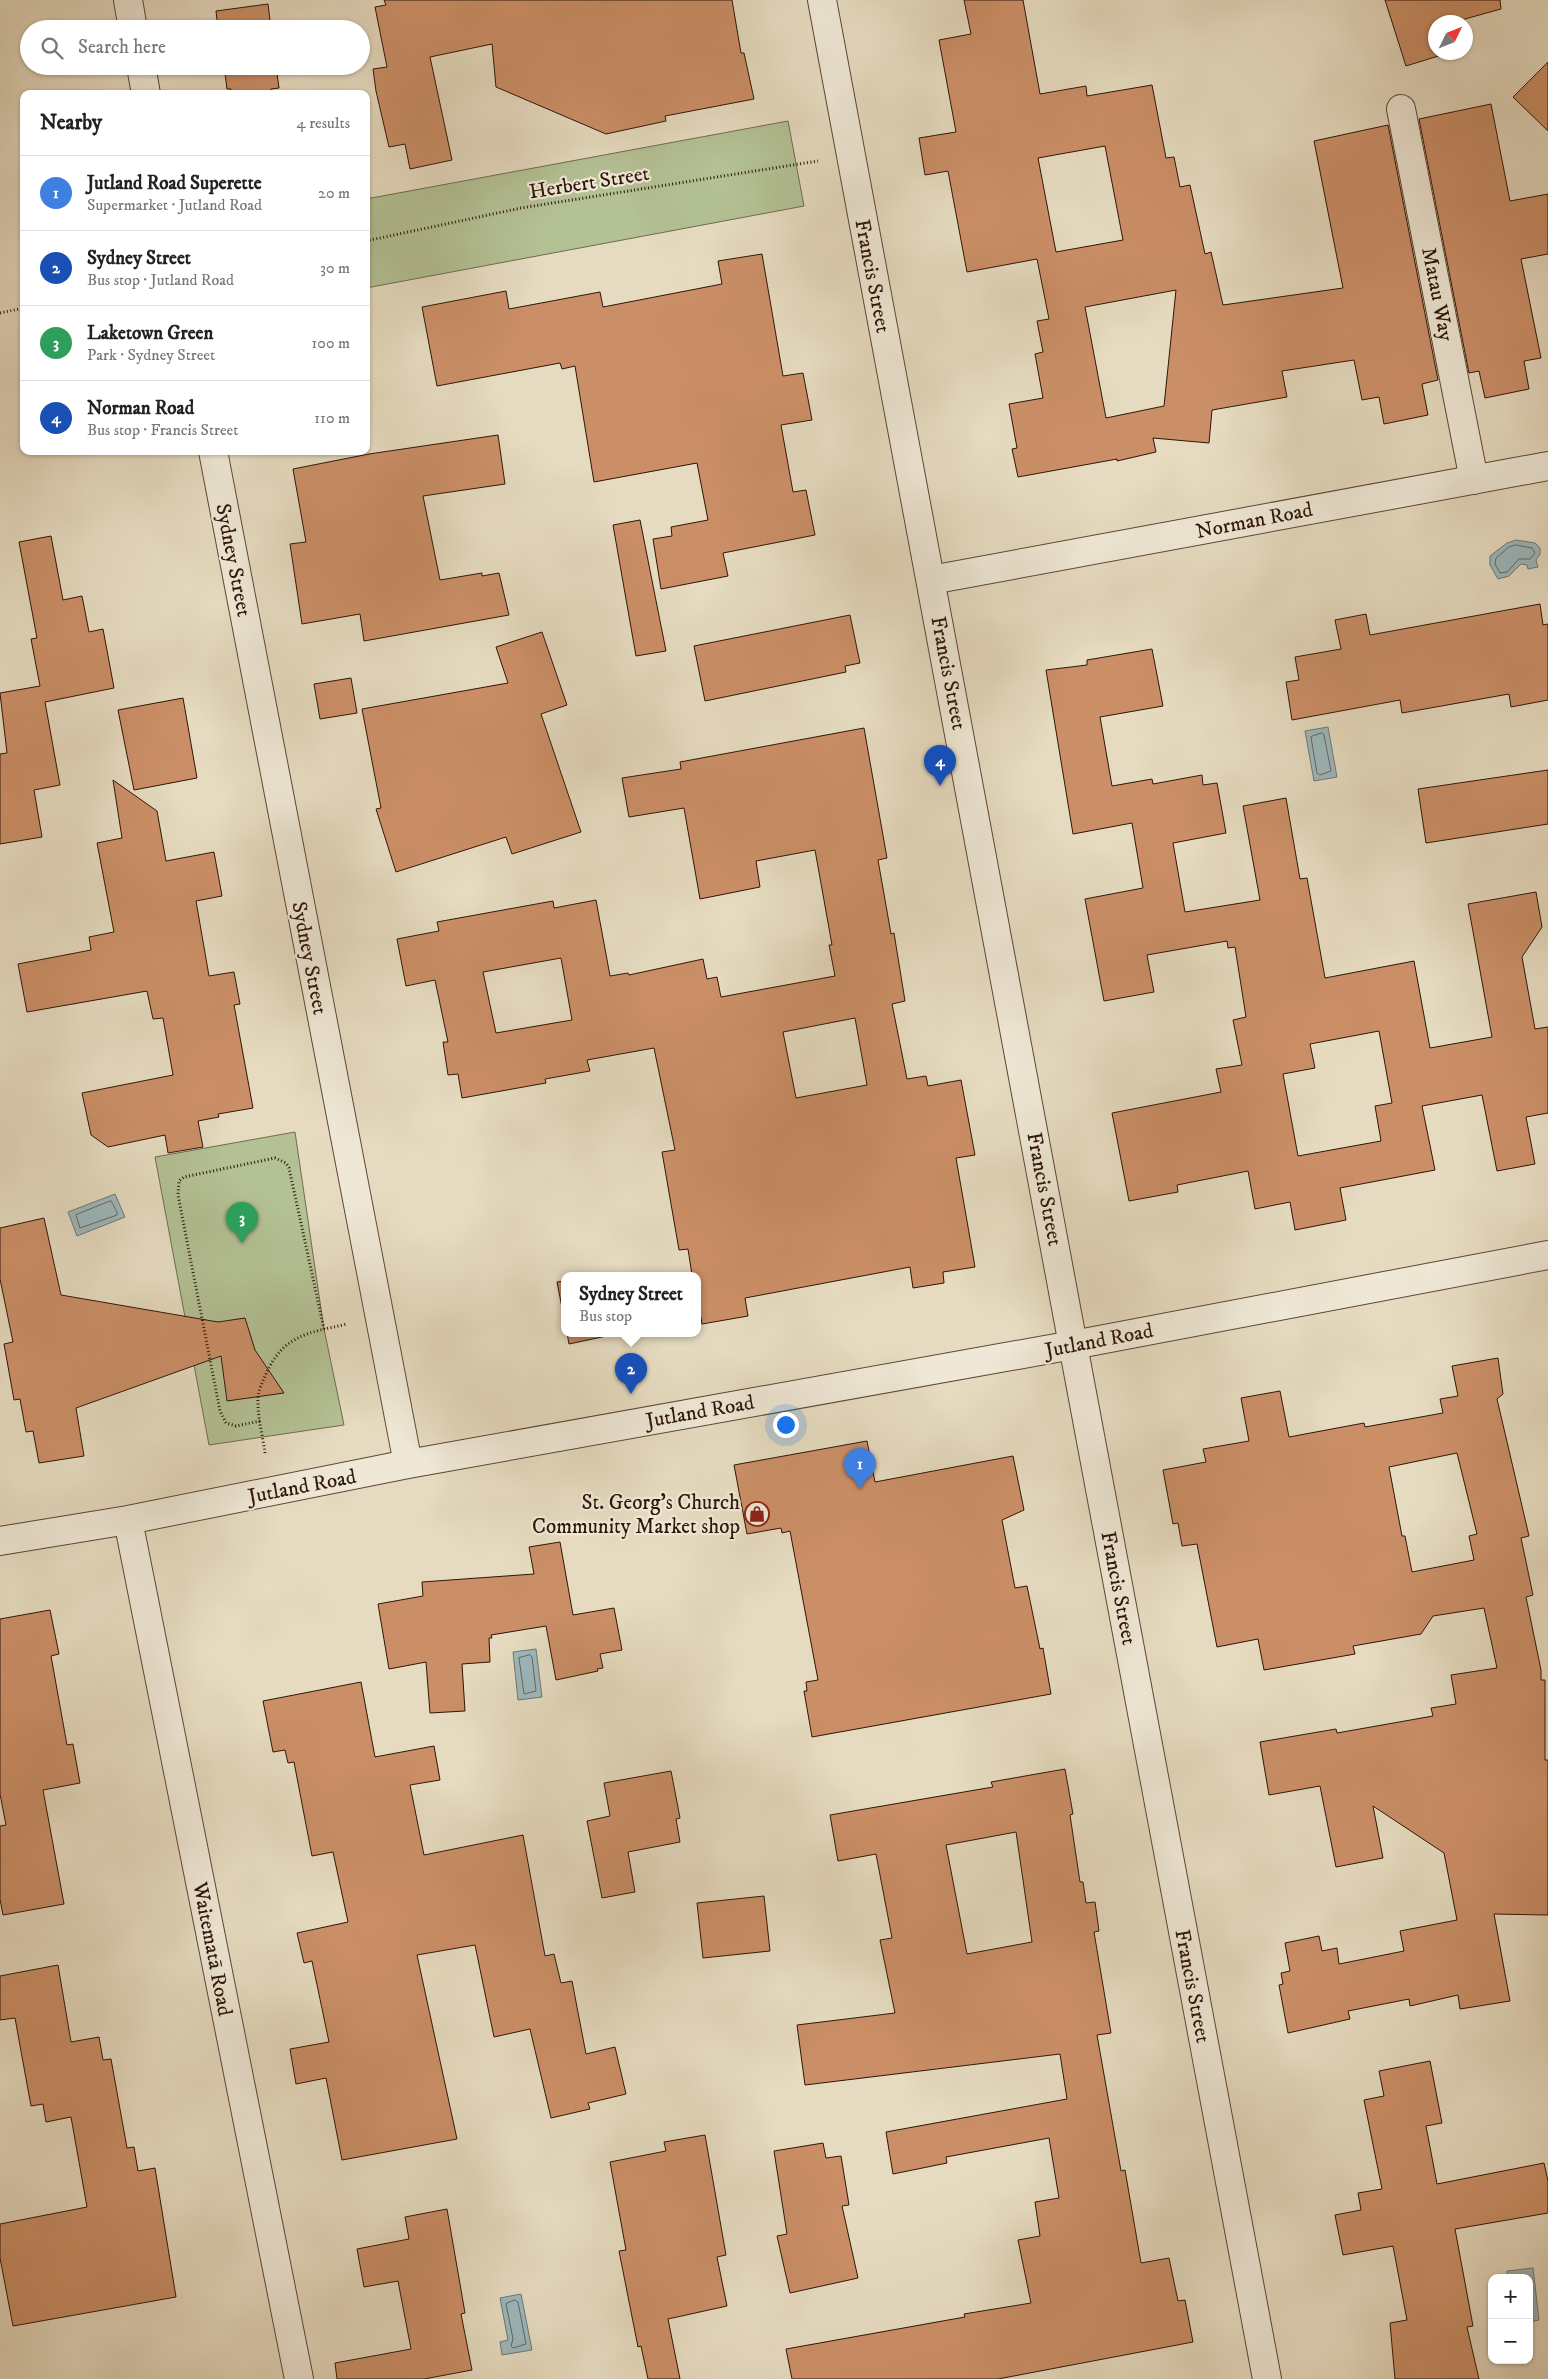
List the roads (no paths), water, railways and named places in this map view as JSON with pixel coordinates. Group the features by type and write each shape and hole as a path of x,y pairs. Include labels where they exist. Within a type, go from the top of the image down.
{"street":[{"path":"128,0 131,20"},
{"name":"Francis Street","path":"822,0 1267,2379"},
{"path":"143,75 145,90"},
{"name":"Matau Way","path":"1401,109 1474,480"},
{"name":"Sydney Street","path":"214,455 408,1464"},
{"name":"Norman Road","path":"931,580 1548,466"},
{"name":"Jutland Road","path":"0,1541 128,1520 408,1464 1074,1345 1548,1255"},
{"name":"Waitematā Road","path":"128,1520 299,2379"}],"water":[{"path":"1516,540 1535,543 1540,548 1540,554 1536,560 1538,567 1528,569 1527,565 1521,564 1509,576 1498,579 1490,565 1490,556 1507,543"},
{"path":"1328,727 1337,777 1314,781 1305,731"},
{"path":"115,1194 125,1217 77,1236 68,1212"},
{"path":"536,1649 542,1697 518,1700 513,1652"},
{"path":"1533,2268 1539,2320 1533,2321 1533,2274 1507,2274 1507,2271"},
{"path":"521,2294 532,2350 502,2355 500,2342 508,2340 500,2298"}],"place":[{"name":"Norman Road","path":"940,786"},
{"name":"Laketown Green","path":"242,1243"},
{"name":"Sydney Street","path":"631,1394"},
{"name":"Jutland Road Superette","path":"860,1489"},
{"name":"St. Georg's Church Community Market shop","path":"757,1514"}]}
